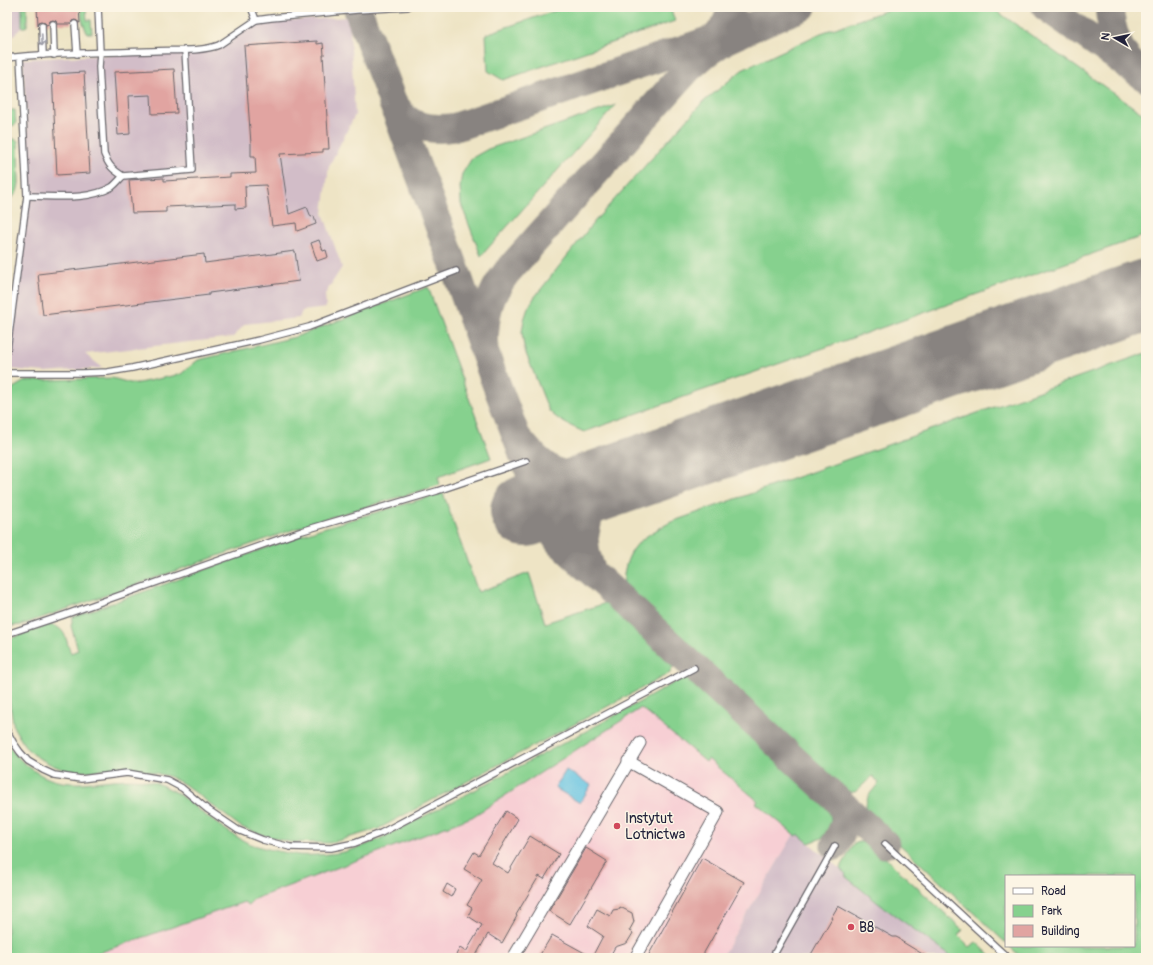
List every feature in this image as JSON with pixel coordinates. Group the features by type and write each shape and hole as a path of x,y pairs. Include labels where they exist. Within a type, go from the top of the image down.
{"street":[{"path":"513,958 640,742"},
{"path":"628,761 718,812 635,958"}],"lane":[{"path":"98,7 100,53 99,67 104,154 108,165 123,176 192,170 185,50"},
{"path":"251,7 256,20"},
{"path":"7,58 43,55 212,48 219,45 256,20 357,10 406,7"},
{"path":"52,24 54,55"},
{"path":"75,24 77,54"},
{"path":"42,25 43,55"},
{"path":"7,350 27,196 20,57"},
{"path":"27,196 74,196 95,194 114,186 123,176"},
{"path":"7,373 82,374 108,372 259,340 309,327 456,271"},
{"path":"7,634 302,531 437,491 526,461"},
{"path":"7,731 13,742 28,761 54,775 81,778 127,774 167,780 182,788 207,809 238,830 263,840 290,847 331,848 355,843 381,833 694,668"},
{"path":"885,844 1008,958"},
{"path":"772,958 835,846"}],"shaded area":[{"path":"7,7 22,7 22,27 7,42"},
{"path":"349,17 355,115 329,166 323,213 342,267 325,294 326,308 302,311 299,318 245,324 233,337 85,354 103,368 45,372 9,369 9,341 29,196 30,178 23,59 214,50 255,23"},
{"name":"Instytut Lotnictwa","path":"641,708 706,762 708,759 758,801 757,803 794,834 721,958 84,958 244,902 248,905 254,899 472,817"},
{"path":"794,834 796,836 798,834 878,903 953,958 721,958"}],"green space":[{"path":"22,7 27,7 27,26 25,27 22,27"},
{"path":"81,7 86,7 87,20 91,20 92,33 87,33 82,20"},
{"path":"566,7 670,7 675,21 503,80 488,71 486,34"},
{"path":"896,7 991,7 1146,116 1146,235 584,432 553,415 549,411 525,351 522,332 524,320 528,308 534,298 594,222 702,103 742,70 821,33"},
{"path":"616,105 481,256 461,204 460,186 462,174 472,158 488,149"},
{"path":"7,110 15,110 16,124 12,126 7,125"},
{"path":"7,138 12,138 18,141 19,184 17,192 12,198 7,188"},
{"path":"428,287 491,458 438,477 440,485 315,522 21,625 11,626 7,623 7,405 13,388 25,381 112,378 134,384 181,374 198,360 295,337"},
{"path":"1146,353 1146,958 1022,958 1010,947 1135,947 1135,875 1005,875 1005,942 869,816 866,802 870,794 879,783 873,776 855,792 843,792 628,593 624,581 625,569 636,545 648,535 671,522"},
{"path":"443,493 478,592 529,573 545,623 609,602 671,659 673,666 670,673 378,829 330,843 290,842 266,836 241,827 184,784 168,776 126,768 81,772 65,770 37,757 26,748 14,728 9,699 7,658 7,646 9,640 12,638 48,625 54,626 59,628 64,634 71,653 78,650 71,626 73,617 319,529"},
{"path":"685,679 695,681 826,803 831,820 829,827 822,838 809,843 798,834 796,836 756,803 758,801 708,759 706,762 641,708 472,817 254,899 248,905 244,902 84,958 7,958 7,742 22,762 43,776 57,781 84,783 127,779 153,782 173,791 223,828 248,843 299,855 340,853 364,846 384,837 628,709 679,680"},
{"path":"859,842 869,843 963,930 958,935 970,947 976,942 993,958 953,958 878,903 845,876 846,874 840,869 854,844"}],"water":[{"path":"566,770 591,785 580,803 555,788"}],"building":[{"path":"37,7 79,7 80,23 75,20 72,21 71,24 57,24 56,21 53,20 46,25 45,22 39,22 38,25"},
{"path":"317,41 317,44 323,43 329,149 323,149 323,152 280,154 289,214 307,207 311,217 314,216 316,224 297,231 296,223 272,226 266,185 245,186 246,208 235,209 235,204 166,207 166,212 132,213 129,180 164,178 164,181 230,177 230,174 256,173 255,156 251,156 244,46"},
{"path":"174,69 177,113 152,114 151,95 128,96 130,134 118,135 114,72"},
{"path":"84,72 90,173 57,175 52,74"},
{"path":"319,240 323,251 326,250 328,257 317,261 311,243"},
{"path":"295,251 299,281 209,293 209,295 43,315 38,274 204,254 205,263"},
{"path":"506,811 518,819 492,863 508,873 530,836 559,854 544,879 539,876 516,915 517,916 502,943 488,934 475,957 477,958 454,958 460,948 466,952 482,925 468,916 472,908 467,905 482,880 464,869 474,852 479,855"},
{"path":"586,848 607,861 570,924 549,911"},
{"path":"702,858 744,882 701,958 647,958"},
{"path":"447,884 455,889 451,897 443,892"},
{"name":"B8","path":"838,906 893,937 900,939 929,958 809,958"},
{"path":"620,907 632,913 634,922 629,931 633,933 627,943 615,947 609,958 538,958 552,935 592,957 603,936 588,926 597,909 610,916 613,910 619,909"}],"taxiway":[{"path":"357,7 456,271 489,365 553,533 559,542 885,844"},
{"path":"710,45 729,18 731,7"},
{"path":"393,103 405,118 417,125 436,129 456,127 769,20 802,7"},
{"path":"1046,7 1146,78"},
{"path":"1109,7 1111,22 1118,45 1126,58 1132,64"},
{"path":"484,344 485,323 489,306 496,289 507,272 687,70 705,54 725,40 769,20"},
{"path":"521,442 536,458 554,471 561,474 592,479 615,480"},
{"path":"592,572 586,554 584,538 588,519 594,501 615,480"},
{"path":"835,846 846,822 841,804"}],"runway":[{"path":"526,511 1146,295"}],"place":[{"name":"Instytut Lotnictwa","path":"617,826"},
{"name":"B8","path":"851,927"}]}
